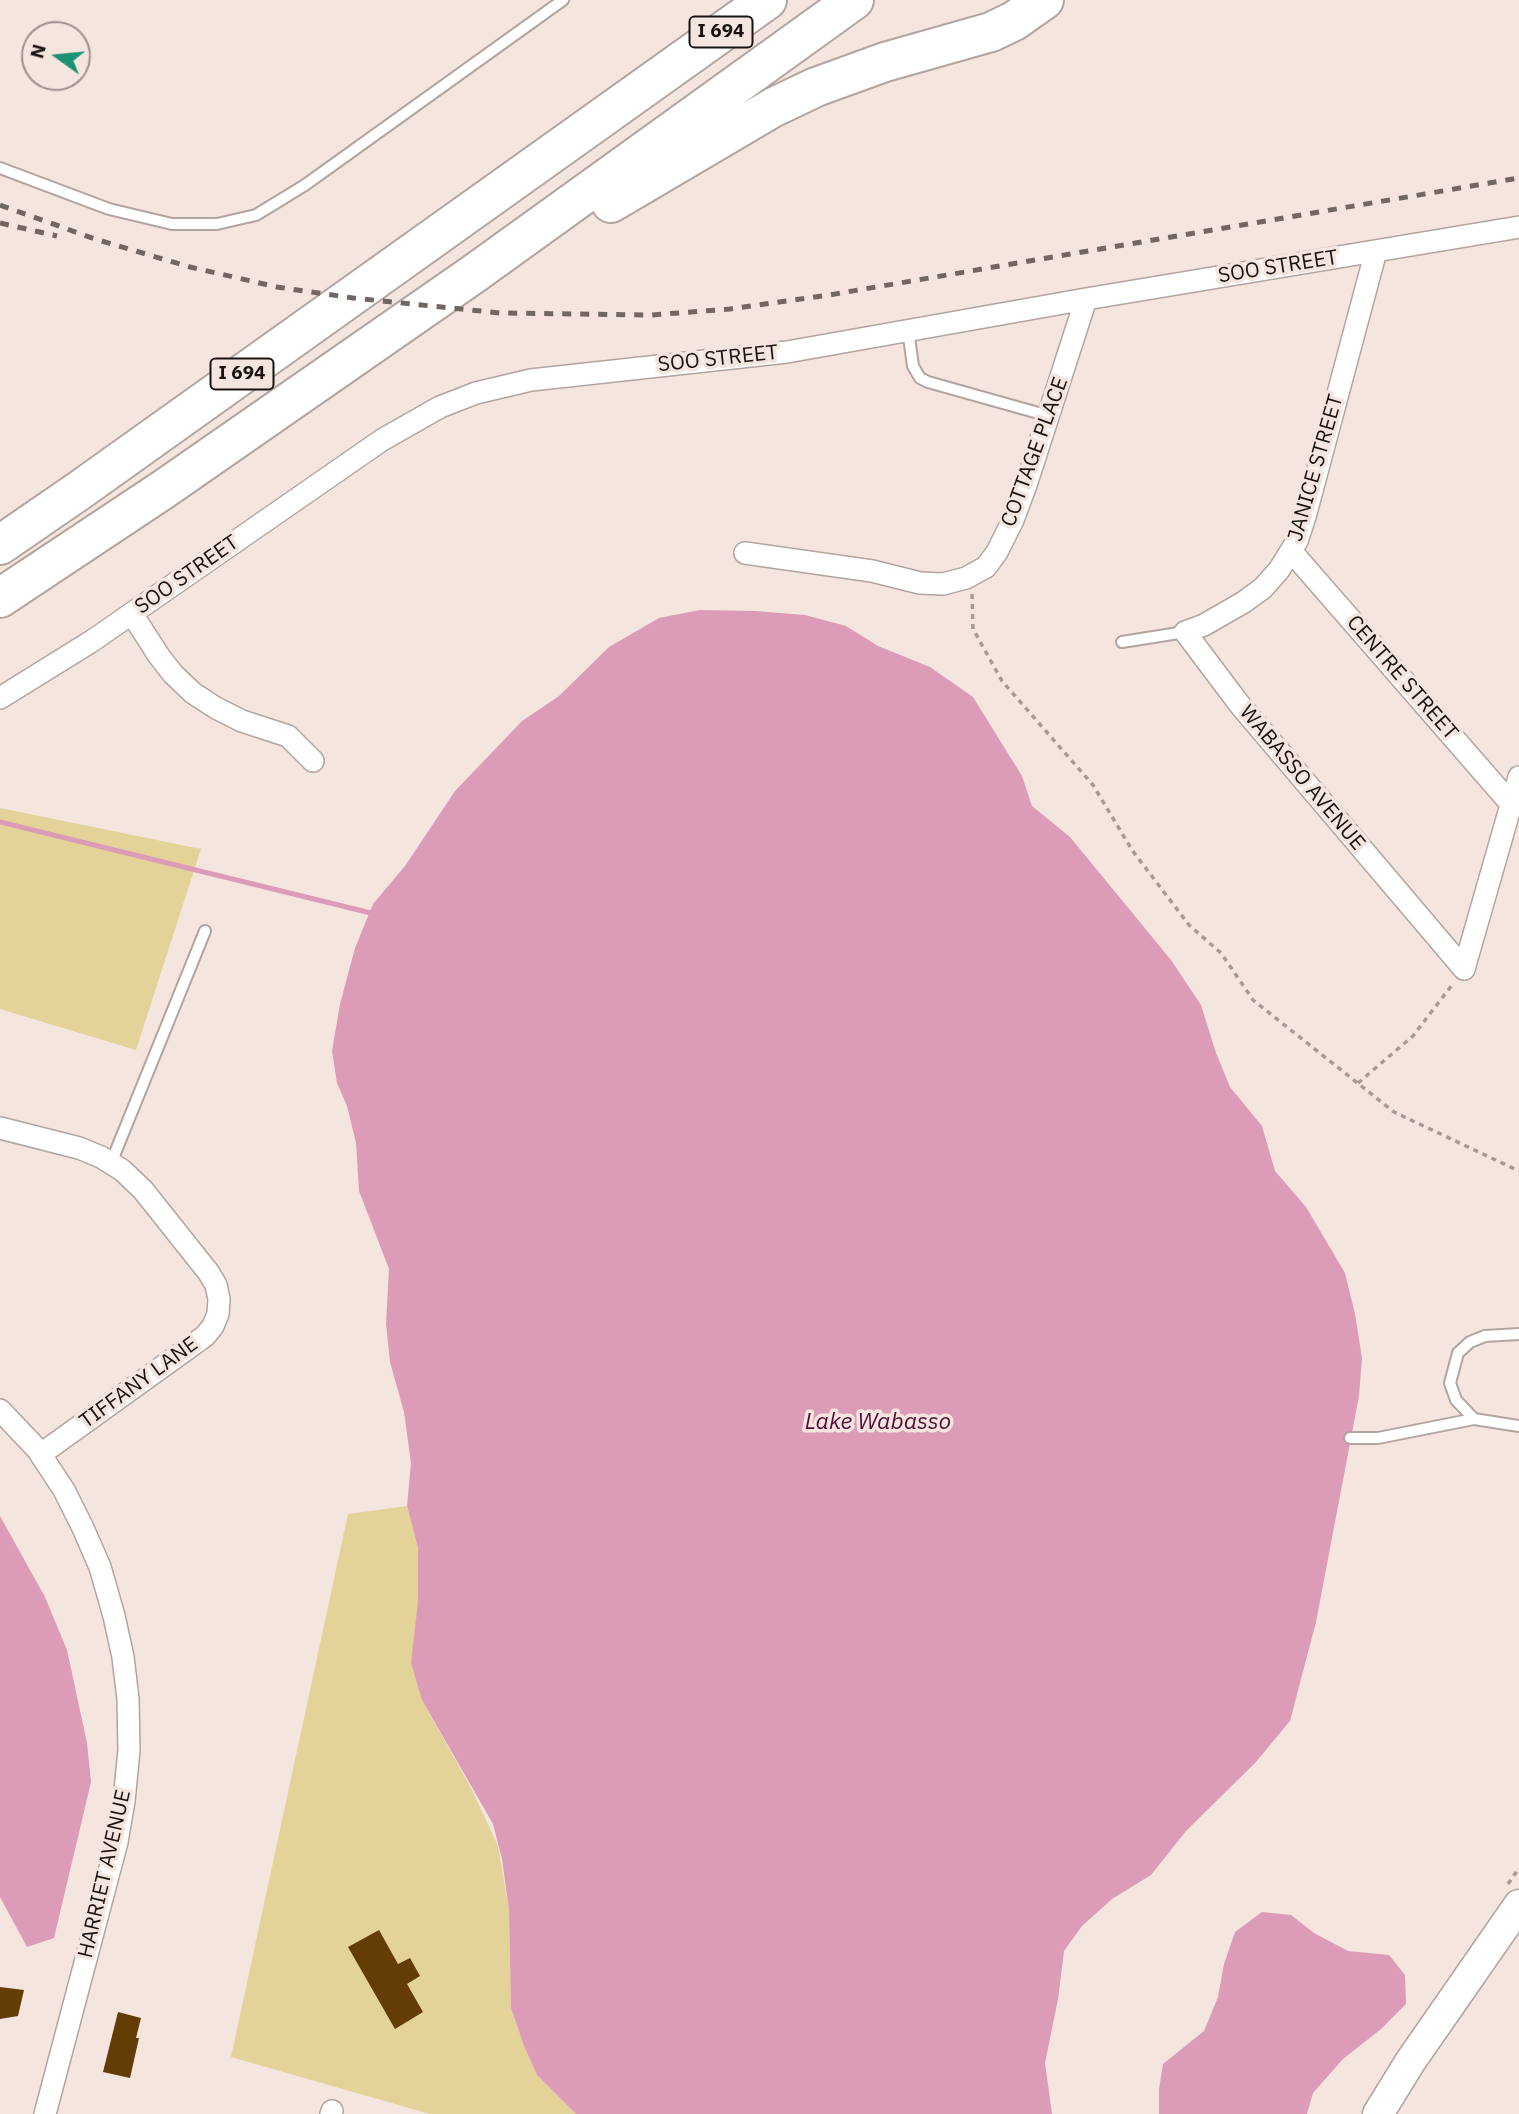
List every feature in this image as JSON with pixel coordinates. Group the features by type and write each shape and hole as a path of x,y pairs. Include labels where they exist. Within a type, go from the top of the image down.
{"highway":[{"path":"676,65 740,0"},
{"name":"I 694","path":"0,545 766,0"},
{"name":"I 694","path":"0,598 154,496 475,272 854,0"},
{"path":"475,272 540,244 774,107 816,87 886,62 991,32 1014,21 1044,0"}],"street":[{"name":"SOO STREET","path":"0,698 132,614 382,440 440,407 475,393 518,382 787,352 1519,227"},
{"name":"JANICE STREET","path":"1185,632 1204,625 1244,602 1271,579 1291,551 1305,517 1376,251"},
{"name":"COTTAGE PLACE","path":"745,553 872,571 920,583 943,584 966,578 986,567 1013,520 1086,299"},
{"name":"CENTRE STREET","path":"1291,551 1512,805"},
{"path":"132,614 166,665 193,693 242,720 288,736 313,761"},
{"name":"WABASSO AVENUE","path":"1185,632 1240,705 1464,969"},
{"path":"1464,969 1519,777"},
{"name":"TIFFANY LANE","path":"0,1128 79,1149 122,1170 143,1191 209,1273 219,1299 218,1314 213,1326 200,1340 41,1454"},
{"name":"HARRIET AVENUE","path":"0,1410 41,1454 64,1490 83,1528 100,1567 114,1616 128,1699 129,1750 117,1842 44,2114"},
{"path":"1378,2114 1410,2062 1519,1906"}],"lane":[{"path":"0,168 109,209 172,224 218,224 256,215 305,185 563,0"},
{"path":"908,330 913,366 920,378 1049,416"},
{"path":"1122,642 1185,632"},
{"path":"111,1163 205,931"},
{"path":"1474,1419 1456,1400 1450,1383 1458,1353 1470,1342 1485,1336 1519,1334"},
{"path":"1350,1438 1378,1438 1474,1419 1519,1426"}],"path":[{"path":"966,578 973,597 973,629 1002,681 1093,785 1132,850 1188,925 1221,953 1253,1000 1394,1112 1519,1171"},
{"path":"1359,1083 1413,1036 1464,969"}],"shaded area":[{"path":"0,808 201,849 136,1050 0,1009"},
{"path":"407,1506 418,1548 422,1700 472,1790 498,1846 509,1910 511,2008 524,2046 537,2075 576,2114 430,2114 231,2057 348,1514"}],"water":[{"name":"Lake Wabasso","path":"700,610 805,615 846,626 878,646 930,667 973,697 1022,776 1032,806 1070,837 1171,960 1201,1005 1230,1087 1262,1126 1275,1171 1306,1207 1345,1273 1355,1314 1362,1358 1359,1396 1316,1622 1290,1721 1255,1763 1186,1831 1151,1875 1112,1899 1082,1926 1064,1951 1058,1999 1045,2063 1052,2114 576,2114 537,2075 524,2046 511,2008 509,1910 502,1859 493,1824 422,1700 411,1663 418,1602 418,1548 407,1506 411,1463 404,1412 390,1362 386,1324 389,1269 359,1191 356,1143 347,1106 337,1083 332,1051 340,1004 355,948 373,904 405,866 455,791 522,721 559,696 609,647 659,618"},
{"path":"0,1516 45,1597 67,1650 87,1743 91,1782 54,1938 27,1947 0,1897"},
{"path":"1262,1912 1291,1915 1314,1933 1348,1951 1389,1955 1405,1975 1406,2004 1381,2029 1343,2059 1313,2093 1307,2114 1159,2114 1163,2064 1204,2031 1218,1997 1224,1964 1235,1932"}],"building":[{"path":"379,1930 398,1964 410,1958 420,1976 407,1984 423,2012 395,2029 348,1947"},
{"path":"0,1987 24,1990 18,2016 0,2019"},
{"path":"118,2012 141,2018 130,2078 103,2072"}],"waterway":[{"path":"0,822 375,914"}],"railway":[{"path":"0,205 95,239 190,267 277,287 353,298 500,313 652,315 730,309 829,295 1519,178"},
{"path":"0,223 57,236"}]}
